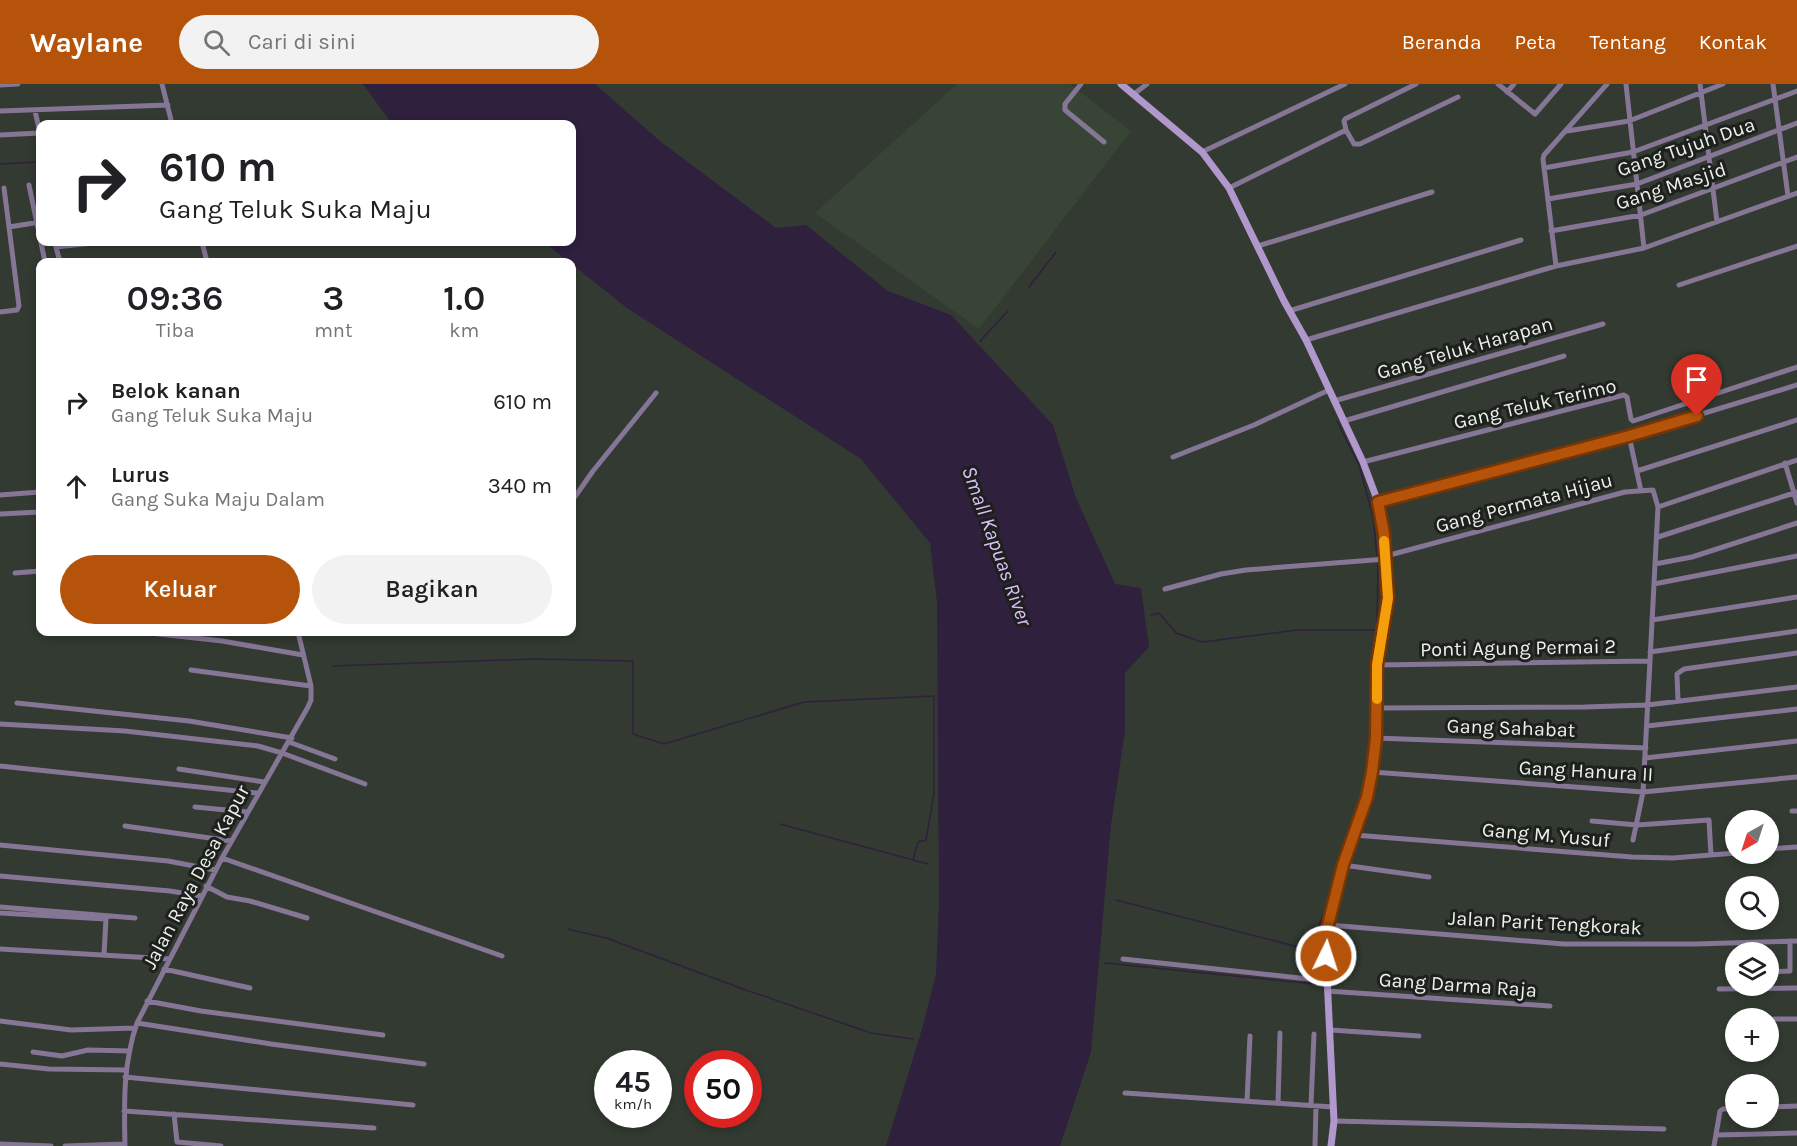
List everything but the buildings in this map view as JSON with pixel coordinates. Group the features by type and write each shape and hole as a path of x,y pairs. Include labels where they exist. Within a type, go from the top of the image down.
{"main road":[{"path":"1121,84 1202,152 1229,188 1289,311 1306,340 1363,462 1378,502 1386,557 1388,598 1377,665 1376,738 1372,772 1343,865 1328,925 1326,956 1334,1121 1331,1146"}],"street":[{"path":"0,86 18,84"},
{"path":"169,84 162,85 171,120"},
{"path":"1081,84 1065,104 1065,110 1104,142"},
{"path":"1134,94 1147,84"},
{"path":"1202,152 1345,84"},
{"path":"1416,84 1345,118 1346,130 1354,144 1360,144 1458,97"},
{"path":"1498,84 1533,114 1536,114 1562,84"},
{"path":"1507,92 1514,84"},
{"path":"1556,266 1543,159 1546,152 1607,84"},
{"path":"1634,84 1626,85 1644,248"},
{"path":"1700,84 1717,222"},
{"path":"1566,132 1629,121 1723,84"},
{"path":"1773,84 1788,196"},
{"path":"1544,168 1633,152 1797,91"},
{"path":"0,111 168,105"},
{"path":"35,111 37,120"},
{"name":"Gang Tujuh Dua","path":"1548,199 1637,184 1797,123"},
{"path":"1229,188 1346,130"},
{"path":"0,135 36,133"},
{"name":"Gang Masjid","path":"1551,231 1641,215 1797,158"},
{"path":"29,185 36,214"},
{"path":"0,312 18,310 19,306 4,188"},
{"path":"1258,246 1432,192"},
{"path":"1306,340 1556,266 1644,248 1797,193"},
{"path":"9,227 36,222"},
{"path":"1289,311 1521,240"},
{"path":"1679,285 1797,246"},
{"name":"Gang Teluk Harapan","path":"1334,401 1603,324"},
{"path":"1344,421 1564,356"},
{"name":"Gang Teluk Terimo","path":"1363,462 1624,395 1627,397 1633,421 1797,367"},
{"path":"1378,502 1629,436 1797,385"},
{"path":"1173,457 1254,425 1329,390"},
{"path":"576,495 656,393"},
{"path":"1637,471 1797,420"},
{"path":"1629,436 1641,491"},
{"path":"1633,840 1643,792 1658,507 1797,460"},
{"path":"1785,463 1796,492 1797,503"},
{"name":"Gang Permata Hijau","path":"1165,589 1221,574 1246,570 1386,557 1625,492 1654,491 1658,507"},
{"path":"0,495 36,492"},
{"path":"1658,537 1796,492"},
{"path":"0,514 36,512"},
{"path":"1655,564 1692,557 1797,523"},
{"path":"1654,584 1797,556"},
{"path":"15,573 36,571"},
{"path":"1652,620 1797,597"},
{"path":"1650,652 1797,631"},
{"path":"177,636 303,655"},
{"name":"Jalan Raya Desa Kapur","path":"125,1145 125,1077 136,1025 206,886 311,700 311,686 299,636"},
{"path":"1678,701 1677,674 1684,669 1797,653"},
{"name":"Ponti Agung Permai 2","path":"1377,665 1650,661"},
{"path":"191,670 311,686"},
{"path":"1377,708 1647,705 1797,687"},
{"path":"17,703 189,721 290,740 335,759"},
{"path":"1647,726 1797,709"},
{"path":"0,724 125,731 258,747 282,753 365,784"},
{"name":"Gang Sahabat","path":"1376,738 1646,748"},
{"path":"1645,758 1797,741"},
{"path":"0,766 257,793"},
{"path":"179,769 264,783"},
{"name":"Gang Hanura II","path":"1372,772 1643,792 1797,777"},
{"path":"195,807 247,812"},
{"path":"1592,821 1637,825 1709,820 1711,855"},
{"path":"125,826 231,841"},
{"name":"Gang M. Yusuf","path":"1354,835 1632,857 1673,858 1725,853"},
{"path":"0,845 168,861 215,870"},
{"path":"1779,848 1797,847"},
{"path":"222,858 502,956"},
{"path":"1343,865 1429,877"},
{"path":"0,876 170,891 201,896"},
{"path":"206,886 227,897 307,918"},
{"path":"0,907 135,918"},
{"path":"0,913 106,919 104,954"},
{"name":"Jalan Parit Tengkorak","path":"1328,925 1564,944 1794,941"},
{"path":"1779,972 1790,971 1794,941"},
{"path":"0,949 170,959"},
{"path":"1123,959 1327,981"},
{"path":"164,969 250,988"},
{"path":"1779,988 1797,988"},
{"path":"1719,989 1725,989"},
{"name":"Gang Darma Raja","path":"1328,991 1550,1006"},
{"path":"147,1001 201,1011 383,1035"},
{"path":"1779,1019 1797,1018"},
{"path":"0,1021 71,1030 136,1025 424,1064"},
{"path":"1330,1030 1419,1036"},
{"path":"1278,1103 1280,1033"},
{"path":"1314,1034 1315,1146"},
{"path":"1247,1101 1250,1036"},
{"path":"33,1052 62,1056 88,1050 130,1051"},
{"path":"0,1064 49,1069 126,1070"},
{"path":"125,1077 413,1105"},
{"path":"1125,1094 1333,1107"},
{"path":"1779,1107 1797,1106"},
{"path":"1714,1146 1720,1111 1725,1109"},
{"path":"124,1111 374,1128"},
{"path":"174,1114 177,1142 221,1146"},
{"path":"1334,1121 1664,1129"},
{"path":"1716,1135 1797,1133"},
{"path":"0,1144 51,1146"},
{"path":"65,1146 125,1145"}],"shaded area":[{"path":"957,84 1070,84 1131,131 979,329 815,213"}],"water":[{"name":"Small Kapuas River","path":"363,84 595,84 661,142 776,228 806,225 888,291 951,315 1053,425 1076,498 1115,584 1141,588 1149,647 1125,673 1125,731 1111,825 1091,1052 1060,1146 886,1146 922,1029 936,974 939,902 937,602 930,543 861,459 627,308 576,267 576,258 564,258 549,246 576,246 576,120 389,120"}],"waterway":[{"path":"0,164 36,162"},
{"path":"1029,287 1056,252"},
{"path":"980,341 1008,311"},
{"path":"1337,421 1359,465 1373,516 1377,555"},
{"path":"1151,615 1159,613 1176,633 1202,642 1297,630 1377,630 1378,564"},
{"path":"333,666 535,659 633,661 633,734 664,744 804,702 934,696 934,793 926,840 918,842 913,860"},
{"path":"780,824 928,864"},
{"path":"1116,900 1318,952 1320,923 1333,889"},
{"path":"568,929 606,938 871,1033 913,1039"},
{"path":"1105,963 1314,984"}],"slow traffic":[{"path":"1377,699 1377,665 1388,598 1384,541"}],"route":[{"path":"1326,956 1328,925 1343,865 1367,797 1376,738 1377,665 1388,598 1384,534 1378,502 1697,416"}]}
